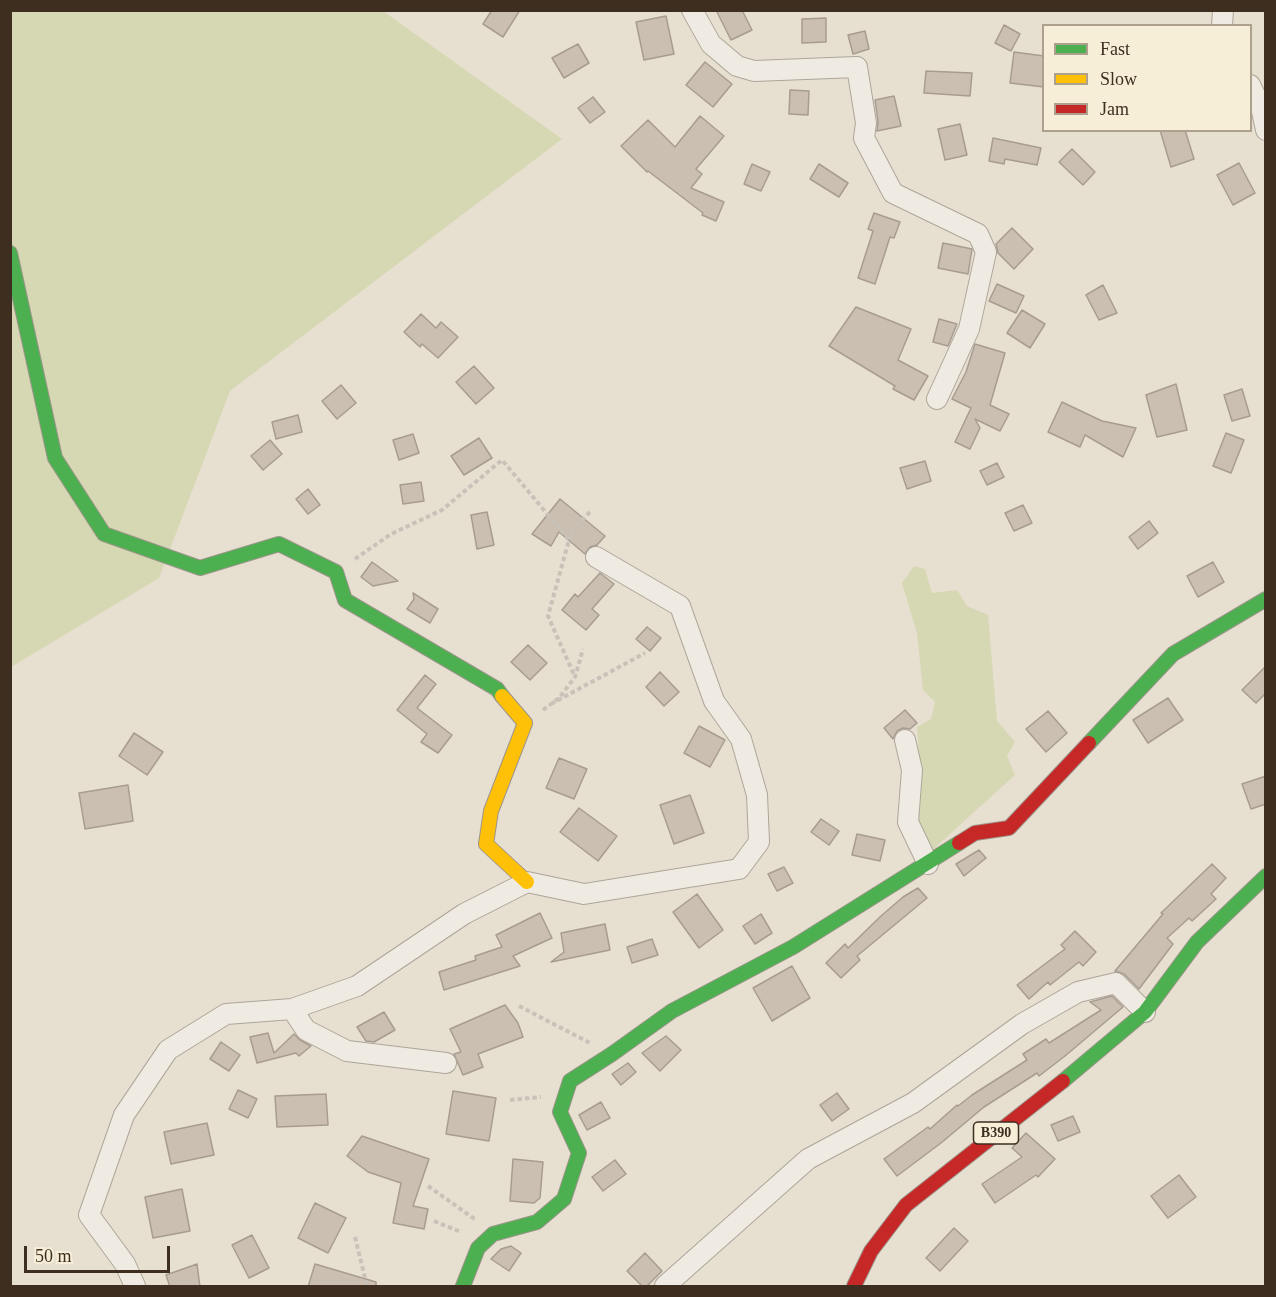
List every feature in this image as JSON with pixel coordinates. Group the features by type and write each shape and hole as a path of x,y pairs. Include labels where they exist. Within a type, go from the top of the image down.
{"street":[{"path":"692,10 711,44 737,66 754,70 857,67 866,123 864,138 893,193 978,234 986,252 969,329 937,399"},
{"path":"1252,88 1261,107 1266,130"},
{"path":"10,253 55,458 104,534 200,568 279,544 336,572 345,600 497,689 525,723 491,811 486,844 527,882 584,894 739,869 759,842 757,795 741,739 714,701 680,606 596,557"},
{"path":"463,1287 478,1248 493,1234 537,1222 564,1200 579,1153 560,1112 570,1081 672,1011 793,947 975,833 1009,828 1173,654 1266,599"},
{"path":"905,740 912,770 908,822 928,864"},
{"name":"B390","path":"854,1287 871,1251 906,1205 1076,1070 1144,1012 1197,942 1266,876"},
{"path":"135,1287 125,1264 89,1215 124,1115 168,1050 226,1014 292,1009 357,986 464,914 527,882"},
{"path":"665,1287 808,1159 913,1102 1022,1024 1078,992 1116,983 1144,1012"},
{"path":"292,1009 306,1029 347,1051 446,1063"}],"path":[{"path":"336,572 391,534 442,510 502,460 569,540"},
{"path":"575,677 569,668 548,616 573,529 590,512"},
{"path":"525,723 559,698 575,677 583,650"},
{"path":"551,704 645,653"},
{"path":"519,1006 612,1054"},
{"path":"510,1100 552,1096 563,1104"},
{"path":"428,1186 493,1234"},
{"path":"355,1237 368,1287"}],"green space":[{"path":"10,11 383,11 562,139 230,391 159,578 11,667"},
{"path":"914,566 925,569 932,593 957,590 967,606 988,615 997,721 1015,742 1007,756 1015,775 929,853 914,821 921,779 917,727 931,719 935,702 923,690 917,633 902,583"}],"building":[{"path":"492,10 520,10 503,37 483,24"},
{"path":"716,10 742,10 752,30 731,40"},
{"path":"666,16 674,54 644,60 636,22"},
{"path":"826,18 826,42 802,43 802,19"},
{"path":"1004,25 1020,34 1011,51 995,43"},
{"path":"865,31 869,49 853,54 848,35"},
{"path":"578,44 589,63 564,78 552,58"},
{"path":"1014,52 1042,56 1042,87 1010,83"},
{"path":"705,62 732,84 713,107 686,85"},
{"path":"926,71 972,73 970,96 924,93"},
{"path":"790,90 809,91 808,115 789,114"},
{"path":"894,96 901,126 877,131 875,100"},
{"path":"593,97 605,112 590,123 578,108"},
{"path":"700,116 724,136 696,169 702,174 691,188 724,202 716,221 702,215 703,213 647,172 621,146 648,120 675,147"},
{"path":"960,124 967,155 945,160 938,129"},
{"path":"1161,132 1186,132 1194,159 1171,167"},
{"path":"993,138 1041,148 1037,165 1005,159 1004,164 989,161"},
{"path":"1072,149 1095,172 1083,185 1059,162"},
{"path":"1239,163 1255,193 1233,205 1217,175"},
{"path":"752,164 770,172 761,191 744,184"},
{"path":"819,164 848,183 839,197 810,179"},
{"path":"874,213 900,222 894,238 890,237 875,284 858,278 873,231 868,229"},
{"path":"1012,228 1033,249 1014,269 998,253 996,244"},
{"path":"943,243 972,249 968,274 938,268"},
{"path":"997,284 1024,296 1016,313 989,301"},
{"path":"1103,285 1117,313 1099,320 1086,295"},
{"path":"856,307 911,329 898,360 928,376 914,400 893,389 895,386 829,346"},
{"path":"1022,310 1045,324 1030,348 1007,333"},
{"path":"421,314 436,328 441,322 458,337 438,358 422,344 420,347 404,332"},
{"path":"939,319 957,324 948,346 933,342"},
{"path":"975,344 1005,353 990,405 1009,414 1000,431 975,419 980,428 970,449 955,442 971,408 952,399 966,372"},
{"path":"474,366 494,388 476,404 456,382"},
{"path":"1176,384 1187,430 1157,437 1146,395"},
{"path":"341,385 356,403 337,419 322,401"},
{"path":"1242,389 1250,416 1232,421 1224,395"},
{"path":"1062,402 1102,421 1136,428 1123,457 1085,435 1080,447 1048,432"},
{"path":"298,415 302,432 276,439 272,422"},
{"path":"1226,433 1244,440 1231,473 1213,466"},
{"path":"413,434 419,453 399,460 393,440"},
{"path":"479,438 492,458 464,475 451,456"},
{"path":"270,440 282,454 263,470 251,456"},
{"path":"925,461 931,481 907,489 900,468"},
{"path":"997,463 1004,477 987,485 980,471"},
{"path":"421,482 424,501 403,504 400,485"},
{"path":"308,489 320,505 308,514 296,499"},
{"path":"560,499 605,536 597,545 590,547 585,554 559,532 551,546 532,534"},
{"path":"1023,505 1032,523 1014,531 1005,513"},
{"path":"487,512 494,545 477,549 471,515"},
{"path":"1149,521 1158,533 1138,549 1129,537"},
{"path":"372,562 398,581 373,586 361,577"},
{"path":"1213,562 1224,582 1198,597 1187,576"},
{"path":"600,573 614,584 592,609 599,615 586,630 562,610 575,594 578,597"},
{"path":"413,593 438,609 430,623 407,609 414,599"},
{"path":"647,627 661,638 650,651 636,639"},
{"path":"528,645 547,663 530,680 511,662"},
{"path":"1266,666 1266,693 1256,703 1242,690"},
{"path":"660,672 679,692 664,706 646,687"},
{"path":"425,675 436,684 417,708 452,735 438,753 421,742 427,734 397,710"},
{"path":"1168,698 1183,720 1148,743 1133,720"},
{"path":"905,710 917,723 910,729 903,728 897,731 893,739 884,728"},
{"path":"1048,711 1067,733 1046,752 1026,729"},
{"path":"699,726 725,740 710,767 684,753"},
{"path":"134,733 163,752 147,775 119,756"},
{"path":"559,758 587,769 574,799 546,788"},
{"path":"1266,776 1266,804 1251,809 1242,784"},
{"path":"128,785 133,821 85,829 79,793"},
{"path":"690,795 704,833 674,844 660,805"},
{"path":"579,808 617,836 598,861 560,832"},
{"path":"821,819 839,831 829,845 811,832"},
{"path":"857,834 885,840 880,861 852,855"},
{"path":"979,850 986,858 964,876 956,864"},
{"path":"1212,864 1226,878 1211,894 1216,899 1192,921 1189,918 1167,938 1173,944 1139,989 1124,974 1115,971 1163,914 1161,913"},
{"path":"784,867 793,883 777,891 768,874"},
{"path":"918,888 927,898 857,956 860,960 841,978 826,963 845,944 848,948 903,897"},
{"path":"697,894 723,930 699,948 673,912"},
{"path":"540,913 552,938 513,956 520,966 444,990 439,972 476,960 475,956 502,947 496,935"},
{"path":"761,914 772,933 755,944 743,926"},
{"path":"605,924 610,950 551,962 564,952 561,933"},
{"path":"1075,931 1096,952 1083,966 1079,962 1050,985 1048,982 1029,999 1017,985 1065,949 1061,945"},
{"path":"652,939 658,955 632,963 627,947"},
{"path":"792,966 810,998 772,1021 753,988"},
{"path":"1112,996 1123,1007 1065,1056 1039,1076 1037,1073 984,1107 897,1176 884,1159 928,1127 930,1129 957,1105 1027,1060 1023,1054 1046,1039 1049,1043 1101,1010 1090,1002"},
{"path":"505,1005 518,1023 523,1037 478,1054 483,1067 463,1075 454,1054 461,1052 450,1029"},
{"path":"384,1012 395,1030 374,1042 366,1041 357,1027"},
{"path":"268,1033 274,1053 294,1034 311,1046 299,1056 296,1053 257,1063 250,1037"},
{"path":"666,1036 681,1050 660,1071 642,1053"},
{"path":"221,1042 240,1055 229,1071 210,1059"},
{"path":"628,1063 636,1072 621,1085 612,1074"},
{"path":"238,1090 257,1099 248,1118 229,1109"},
{"path":"453,1091 496,1098 489,1141 446,1134"},
{"path":"837,1093 849,1109 832,1121 820,1105"},
{"path":"326,1094 328,1125 277,1127 275,1096"},
{"path":"601,1102 610,1118 587,1130 579,1115"},
{"path":"1073,1116 1080,1132 1058,1141 1051,1125"},
{"path":"207,1123 214,1155 171,1164 164,1132"},
{"path":"1026,1133 1055,1159 1038,1177 1036,1175 995,1203 982,1184 1022,1157 1012,1148"},
{"path":"362,1136 429,1159 413,1206 428,1209 424,1229 393,1223 401,1183 368,1172 347,1156"},
{"path":"513,1159 543,1162 540,1198 534,1203 510,1201"},
{"path":"615,1160 626,1174 603,1191 592,1177"},
{"path":"1179,1175 1196,1197 1168,1218 1151,1196"},
{"path":"182,1189 190,1231 153,1238 145,1197"},
{"path":"315,1203 346,1218 328,1253 298,1238"},
{"path":"954,1228 968,1241 940,1271 926,1258"},
{"path":"252,1235 269,1268 249,1278 232,1245"},
{"path":"511,1246 521,1253 509,1271 491,1259 501,1249"},
{"path":"645,1253 662,1271 646,1287 643,1287 627,1271"},
{"path":"197,1264 200,1287 170,1287 166,1275"},
{"path":"315,1264 376,1282 376,1287 308,1287"}],"traffic: fast":[{"path":"10,253 55,458 104,534 200,568 279,544 336,572 345,600 497,689 502,696"},
{"path":"1089,743 1173,654 1266,599"},
{"path":"463,1286 478,1248 493,1234 537,1222 564,1199 579,1153 560,1112 570,1081 672,1011 793,947 959,843"},
{"path":"1063,1081 1145,1012 1197,942 1266,876"}],"traffic: slow":[{"path":"502,696 525,723 491,811 486,844 527,882"}],"traffic: jam":[{"path":"959,843 975,833 1009,828 1089,743"},
{"path":"854,1286 871,1251 906,1205 1063,1081"}]}
